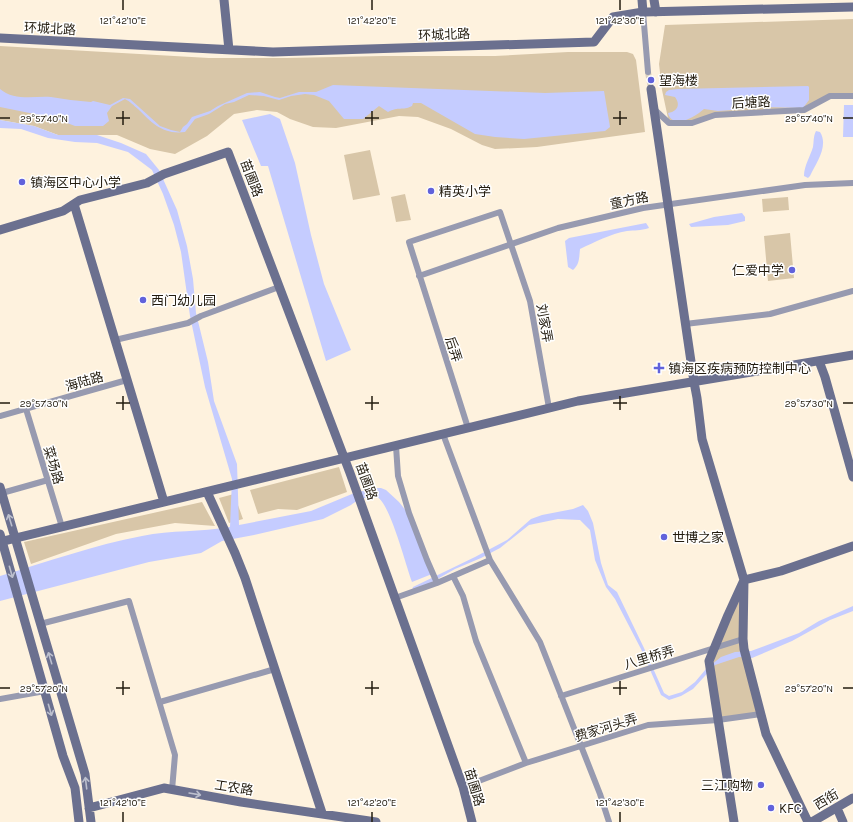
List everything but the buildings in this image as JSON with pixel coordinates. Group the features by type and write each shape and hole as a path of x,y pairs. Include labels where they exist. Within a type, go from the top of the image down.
{"street":[{"path":"224,0 229,50"},
{"path":"642,0 648,72"},
{"path":"654,0 656,12"},
{"name":"环城北路","path":"0,38 273,52 594,42 613,17 643,12 853,7"},
{"path":"651,89 702,440 744,580 744,649 766,734 808,822"},
{"name":"后塘路","path":"654,109 669,123 692,123 715,115 804,110 830,96 853,96"},
{"name":"苗圃路","path":"74,204 80,200 147,183 164,174 228,152 344,458 395,598 463,787 472,822"},
{"name":"童方路","path":"419,276 558,228 643,208 805,185 853,183"},
{"path":"0,230 63,211 74,204 164,502"},
{"name":"刘家弄","path":"419,276 409,242 500,212 530,301 549,408"},
{"name":"后弄","path":"419,276 468,428"},
{"path":"115,340 188,323 201,316 279,287"},
{"path":"685,324 770,314 853,291"},
{"path":"79,822 75,788 63,756 1,539 15,538 62,527 578,401 853,355"},
{"path":"819,361 825,377 853,477"},
{"name":"海陆路","path":"0,416 127,380"},
{"name":"菜场路","path":"26,409 62,527"},
{"path":"443,434 490,560 540,642 609,822"},
{"path":"396,446 398,476 413,523 437,583"},
{"path":"48,480 1,490 85,774 91,822"},
{"path":"207,492 245,578 322,813"},
{"path":"744,580 781,571 853,546"},
{"path":"395,598 437,583 490,560"},
{"path":"454,576 463,596 476,641 526,763"},
{"path":"734,822 709,661 744,580"},
{"path":"40,624 129,601 175,755 172,790"},
{"name":"八里桥弄","path":"561,696 743,638"},
{"path":"160,702 275,669"},
{"path":"0,699 45,692"},
{"name":"费家河头弄","path":"463,787 526,763 648,725 718,720 761,714"},
{"name":"工农路","path":"89,808 164,788 241,802 376,822"},
{"name":"西街","path":"812,822 853,798"},
{"path":"837,808 843,822"}],"shaded area":[{"path":"853,19 853,96 830,96 804,110 715,115 692,123 669,123 662,90 659,64 665,25"},
{"path":"0,46 209,58 495,56 568,52 627,52 633,54 636,60 645,132 537,147 495,149 482,145 451,129 418,117 399,116 336,128 313,127 290,119 277,112 257,110 234,114 207,136 175,154 150,149 117,135 58,135 34,126 0,120"},
{"path":"370,150 380,195 353,200 344,155"},
{"path":"405,194 411,220 396,222 391,197"},
{"path":"788,197 789,210 763,212 762,199"},
{"path":"790,233 794,278 768,281 764,236"},
{"path":"339,467 347,492 297,510 278,509 258,514 250,490"},
{"path":"234,494 243,519 229,523 219,498"},
{"path":"202,502 215,526 175,523 116,534 31,564 24,542"},
{"path":"744,580 743,639 761,714 718,720 709,661"}],"water":[{"path":"333,85 545,93 604,91 610,127 605,131 524,139 495,137 475,134 421,103 413,103 412,106 395,109 388,112 379,106 363,119 344,119 329,101 314,95 305,94 279,100 264,96 249,95 234,102 225,104 209,114 195,119 185,132 180,132 192,117 210,111 247,93 260,92 280,98 299,92 316,92"},
{"path":"808,86 809,100 803,108 766,107 754,104 732,110 718,111 704,109 690,118 679,121 675,121 668,113 676,110 678,105 677,100 675,97 665,95 669,90 678,89"},
{"path":"0,89 5,93 18,97 51,97 86,102 93,101 110,105 123,98 130,99 160,126 180,132 170,132 158,127 125,99 112,106 107,113 109,121 103,126 75,126 54,118 0,107"},
{"path":"844,105 853,105 853,137 843,137"},
{"path":"270,114 280,119 295,163 311,235 324,284 351,350 326,361 268,166 261,166 242,120"},
{"path":"0,120 34,126 58,135 97,135 121,143 146,154 159,170 177,210 187,246 193,279 196,313 208,362 214,401 237,464 239,525 311,511 352,494 373,488 381,488 386,490 399,502 411,517 432,574 412,582 387,511 377,497 371,496 359,500 323,519 222,541 201,553 149,562 0,601 0,576 88,549 142,536 230,527 232,479 205,387 190,316 181,252 174,225 163,194 152,170 128,152 97,143 75,142 48,138 21,129 0,128"},
{"path":"816,131 820,132 822,137 822,149 821,154 808,178 804,176 804,172 813,147"},
{"path":"742,213 745,217 745,221 728,225 691,227 689,224 714,217"},
{"path":"646,223 649,228 615,234 580,249 577,265 573,270 568,267 565,241 569,238"},
{"path":"583,505 588,511 593,523 601,563 608,585 617,592 664,693 669,696 682,692 695,682 706,669 721,657 735,652 751,651 799,633 819,621 853,606 853,611 830,620 792,641 752,658 739,657 715,665 693,689 681,696 669,700 661,695 641,649 615,599 606,587 595,560 590,530 580,520 558,519 529,525 500,548 455,569 411,594 413,587 507,540 531,519 542,515 573,509"}],"tunnel":[{"path":"648,72 651,89"}],"place":[{"name":"望海楼","path":"651,80"},
{"name":"镇海区中心小学","path":"22,182"},
{"name":"精英小学","path":"431,191"},
{"name":"仁爱中学","path":"792,270"},
{"name":"西门幼儿园","path":"143,300"},
{"name":"镇海区疾病预防控制中心","path":"659,368"},
{"name":"世博之家","path":"664,537"},
{"name":"三江购物","path":"761,785"},
{"name":"KFC","path":"771,808"}]}
